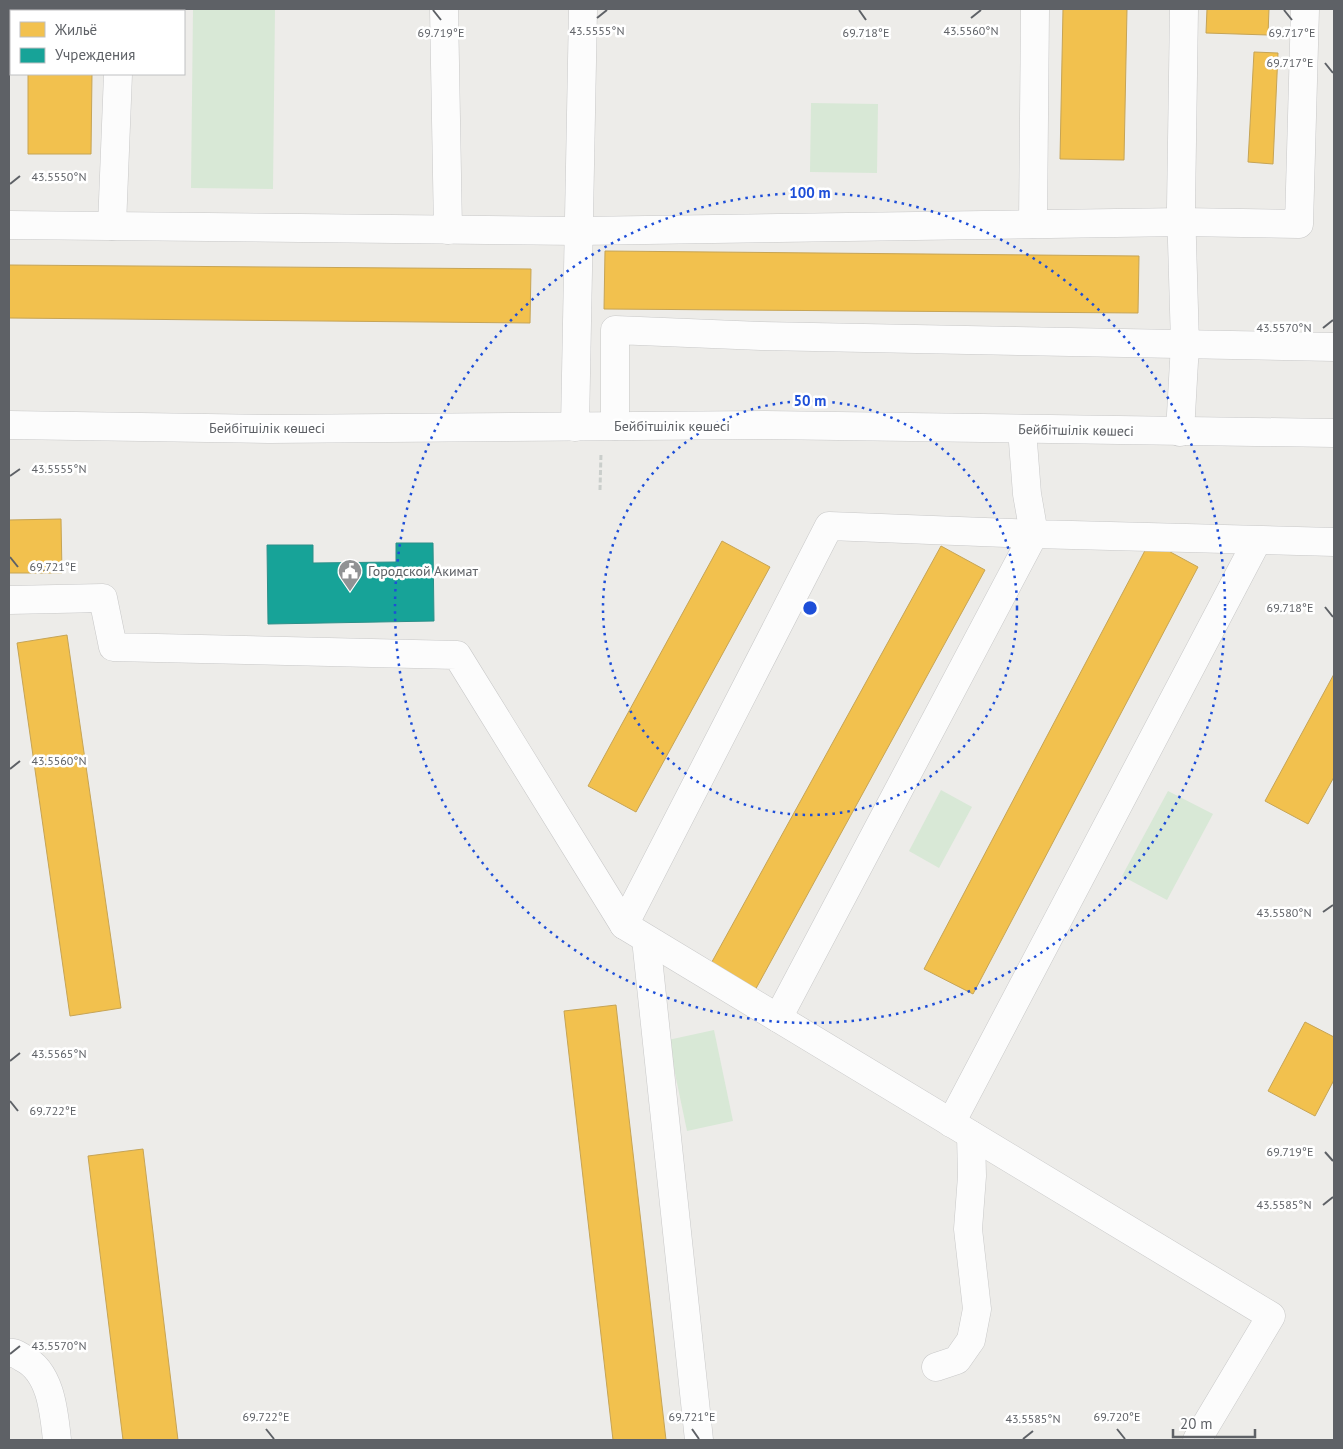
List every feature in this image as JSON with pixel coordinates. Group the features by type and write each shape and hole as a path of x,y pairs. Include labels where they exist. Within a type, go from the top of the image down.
{"street":[{"path":"444,9 448,230"},
{"path":"575,427 583,9"},
{"path":"1033,224 1036,9"},
{"path":"1180,432 1185,344 1182,222 1184,9"},
{"path":"9,225 579,231 1182,222 1299,224 1305,9"},
{"path":"112,226 118,75"},
{"path":"615,426 615,330 761,336 1334,347"},
{"name":"Бейбітшілік көшесі","path":"9,425 268,429 765,425 1334,433"},
{"path":"778,1018 1034,534 1027,494 1022,429"},
{"path":"635,932 829,526 1034,534 1334,542"},
{"path":"936,1367 957,1360 971,1340 977,1309 968,1229 972,1176 961,1129 1257,541"},
{"path":"9,600 103,598 113,647 458,655 635,932 700,1440"},
{"path":"635,932 1271,1316 1197,1440"},
{"path":"9,1354 13,1353 33,1363 44,1379 55,1419 57,1440"}],"green space":[{"path":"193,9 275,9 273,189 191,188"},
{"path":"811,103 878,104 877,173 810,172"},
{"path":"941,790 972,807 939,868 909,851"},
{"path":"1168,791 1213,814 1167,900 1122,876"},
{"path":"714,1030 733,1121 687,1131 668,1040"}],"building: Жильё":[{"path":"29,9 92,9 92,10"},
{"path":"1063,9 1127,9 1124,160 1060,159"},
{"path":"1207,9 1269,9 1268,35 1206,33"},
{"path":"1254,52 1278,53 1273,164 1248,162"},
{"path":"28,75 92,75 91,154 28,154"},
{"path":"605,251 1139,256 1138,313 604,309"},
{"path":"9,265 531,269 530,323 9,318"},
{"path":"61,519 62,573 9,573 9,520"},
{"path":"722,541 770,567 636,812 588,786"},
{"path":"1150,541 1198,567 973,994 924,969"},
{"path":"941,546 985,570 753,994 708,969"},
{"path":"67,635 121,1008 70,1016 17,643"},
{"path":"1334,674 1334,777 1308,824 1265,801"},
{"path":"616,1005 666,1440 613,1440 564,1011"},
{"path":"1305,1022 1334,1037 1334,1080 1315,1116 1268,1091"},
{"path":"143,1149 178,1440 123,1440 88,1156"}],"building: Учреждения":[{"name":"Городской Акимат","path":"396,543 433,543 434,621 268,624 267,545 313,545 313,563 396,562"}],"place":[{"name":"Городской Акимат","path":"350,592"}]}
